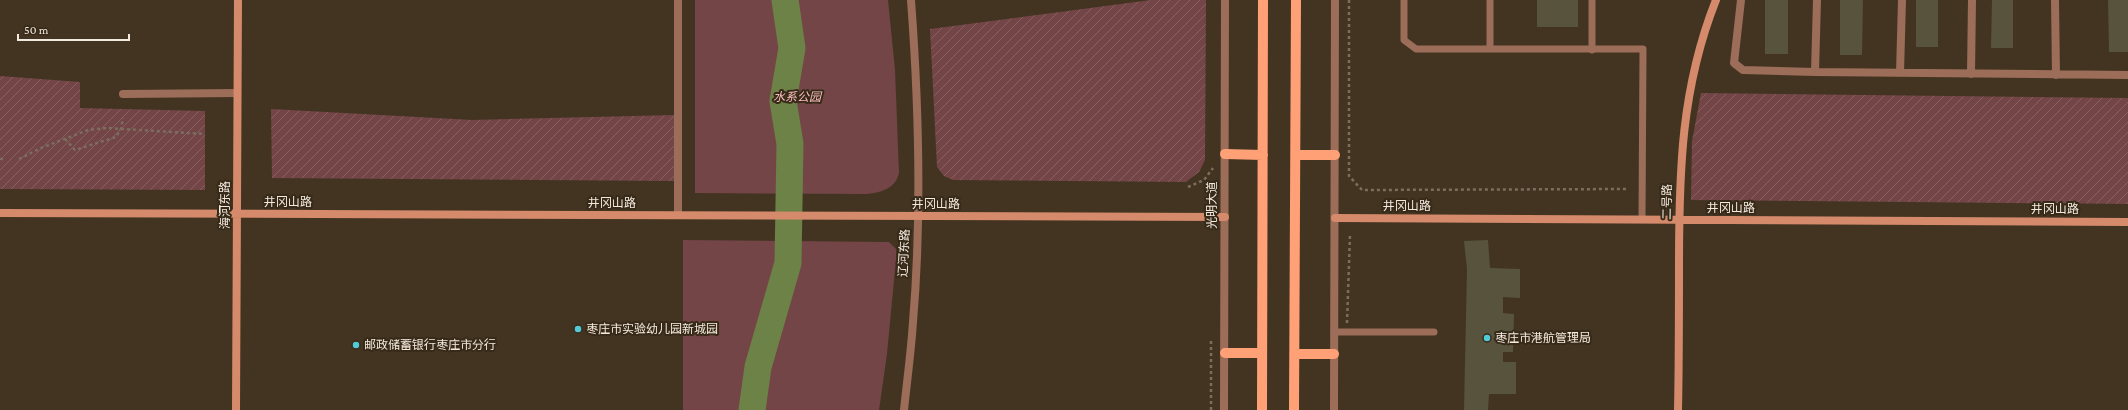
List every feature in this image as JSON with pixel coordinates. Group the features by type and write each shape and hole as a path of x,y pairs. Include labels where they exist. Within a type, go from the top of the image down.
{"main road":[{"path":"1262,410 1263,0"},
{"path":"1294,410 1296,0"},
{"path":"1225,154 1263,155"},
{"path":"1296,155 1335,155"},
{"path":"1225,353 1262,353"},
{"path":"1295,354 1334,354"}],"street":[{"name":"海河东路","path":"236,410 238,0"},
{"path":"678,0 678,215"},
{"name":"辽河东路","path":"904,410 913,322 918,216 917,72 911,0"},
{"name":"光明大道","path":"1224,410 1225,0"},
{"path":"1334,410 1335,0"},
{"name":"二号路","path":"1678,410 1681,142 1691,77 1706,25 1716,0"},
{"path":"1741,0 1734,63 1743,70 2128,75"},
{"path":"1815,72 1817,0"},
{"path":"1900,73 1902,0"},
{"path":"1971,74 1972,0"},
{"path":"2055,0 2056,75"},
{"path":"123,94 237,93"},
{"name":"井冈山路","path":"0,213 1225,217"},
{"name":"井冈山路","path":"1335,218 2128,222"}],"lane":[{"path":"1404,0 1404,40 1416,49 1643,49 1642,219"},
{"path":"1490,0 1490,49"},
{"path":"1592,1 1592,50"},
{"path":"1334,332 1434,332"}],"path":[{"path":"1349,0 1349,176 1362,190 1627,189"},
{"path":"65,139 75,150 116,137 121,129 123,118"},
{"path":"19,159 88,130 107,128 205,134"},
{"path":"1188,187 1204,180 1213,168"}],"green space":[{"name":"水系公园","path":"695,0 888,0 895,70 899,173 894,183 883,191 867,194 695,193"},
{"path":"1151,0 1206,0 1205,160 1199,172 1186,182 953,180 944,176 937,167 930,29"},
{"path":"0,76 80,82 80,108 205,111 205,190 0,189"},
{"path":"1701,93 2128,98 2128,204 1691,200 1692,141"},
{"path":"271,109 472,120 675,115 675,181 272,178"},
{"path":"683,240 889,242 896,249 896,259 887,354 879,410 683,410"}],"building":[{"path":"1537,0 1578,0 1578,27 1537,27"},
{"path":"1765,0 1788,0 1788,54 1765,54"},
{"path":"1840,0 1863,0 1862,55 1840,55"},
{"path":"1916,0 1938,0 1938,47 1916,47"},
{"path":"1992,0 2013,0 2013,48 1991,48"},
{"path":"2108,0 2128,0 2128,52 2109,52"},
{"path":"1488,240 1490,268 1520,269 1520,298 1503,297 1503,313 1514,314 1513,352 1503,352 1503,362 1516,362 1516,394 1489,394 1488,410 1464,410 1467,269 1464,241"}],"waterway":[{"path":"752,410 758,367 788,263 790,144 783,101 792,48 785,0"}],"place":[{"name":"枣庄市实验幼儿园新城园","path":"578,329"},
{"name":"枣庄市港航管理局","path":"1487,338"},
{"name":"邮政储蓄银行枣庄市分行","path":"356,345"}]}
